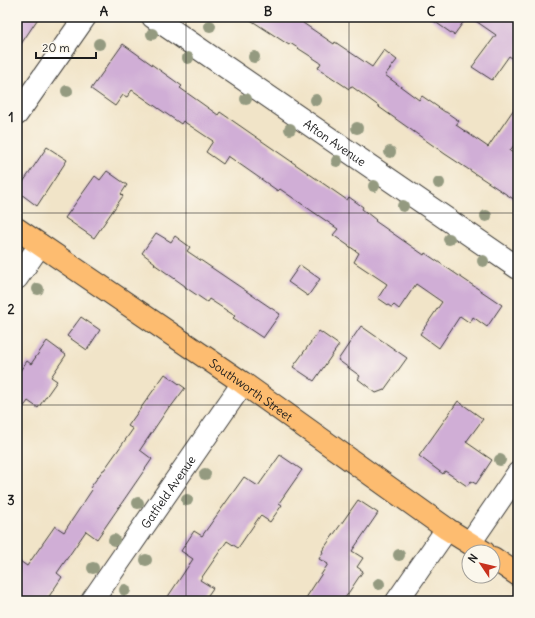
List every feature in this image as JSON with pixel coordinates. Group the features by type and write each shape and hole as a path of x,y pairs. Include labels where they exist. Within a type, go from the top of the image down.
{"main road":[{"name":"Southworth Street","path":"17,229 243,383 447,529 472,544"},
{"path":"501,563 518,575"}],"street":[{"path":"17,114 85,17"},
{"name":"Afton Avenue","path":"153,17 518,268"},
{"path":"17,278 40,245"},
{"name":"Gatfield Avenue","path":"92,601 243,383"},
{"path":"479,544 518,473"},
{"path":"397,601 447,529"}],"building":[{"path":"17,17 39,17 17,50"},
{"path":"246,17 307,17 303,23 372,67 384,50 397,60 385,75 419,100 422,96 459,121 456,125 488,147 518,103 518,139 510,151 518,156 518,202 445,154 351,86 349,89 318,68 321,63 290,43 289,45"},
{"path":"428,17 467,17 454,35"},
{"path":"470,17 518,17 518,62 509,56 492,80 472,67 496,35"},
{"path":"123,44 182,86 180,88 218,115 220,112 347,200 349,197 363,207 362,209 376,220 375,221 424,255 425,253 502,305 487,327 473,317 470,323 460,316 439,348 420,334 442,302 416,284 399,309 394,305 391,307 378,298 387,284 354,262 359,253 333,235 338,229 280,189 278,191 228,156 223,164 206,152 213,141 183,121 181,124 132,90 127,97 123,95 115,106 91,89"},
{"path":"47,147 67,160 37,206 17,191"},
{"path":"107,171 127,185 121,194 123,196 94,238 65,218 95,176 100,180"},
{"path":"156,233 171,242 175,236 190,247 187,251 280,314 263,338 233,318 235,316 209,299 207,302 185,287 142,253"},
{"path":"300,265 320,279 308,296 288,282"},
{"path":"81,317 100,330 87,350 67,336"},
{"path":"361,326 407,358 384,390 376,393 358,379 360,376 338,360"},
{"path":"319,331 339,345 314,381 293,367"},
{"path":"47,341 66,355 51,377 57,381 38,408 28,401 17,416 17,382 20,377 17,375 27,361 31,364"},
{"path":"165,374 185,388 170,408 169,407 140,450 152,459 97,539 86,531 57,573 62,577 46,601 17,601 17,559 27,566 55,526 64,532 92,490 90,488 133,429 128,426"},
{"path":"458,401 483,419 466,442 492,460 476,484 471,481 467,486 445,471 443,474 419,456"},
{"path":"280,455 302,470 279,503 282,505 270,522 260,516 238,548 227,541 200,580 213,588 204,601 165,601 193,559 181,551 194,531 202,536 244,477 258,486"},
{"path":"358,500 378,513 352,551 363,558 357,567 363,571 343,601 304,601 328,564 319,559 323,552 322,551"}]}
